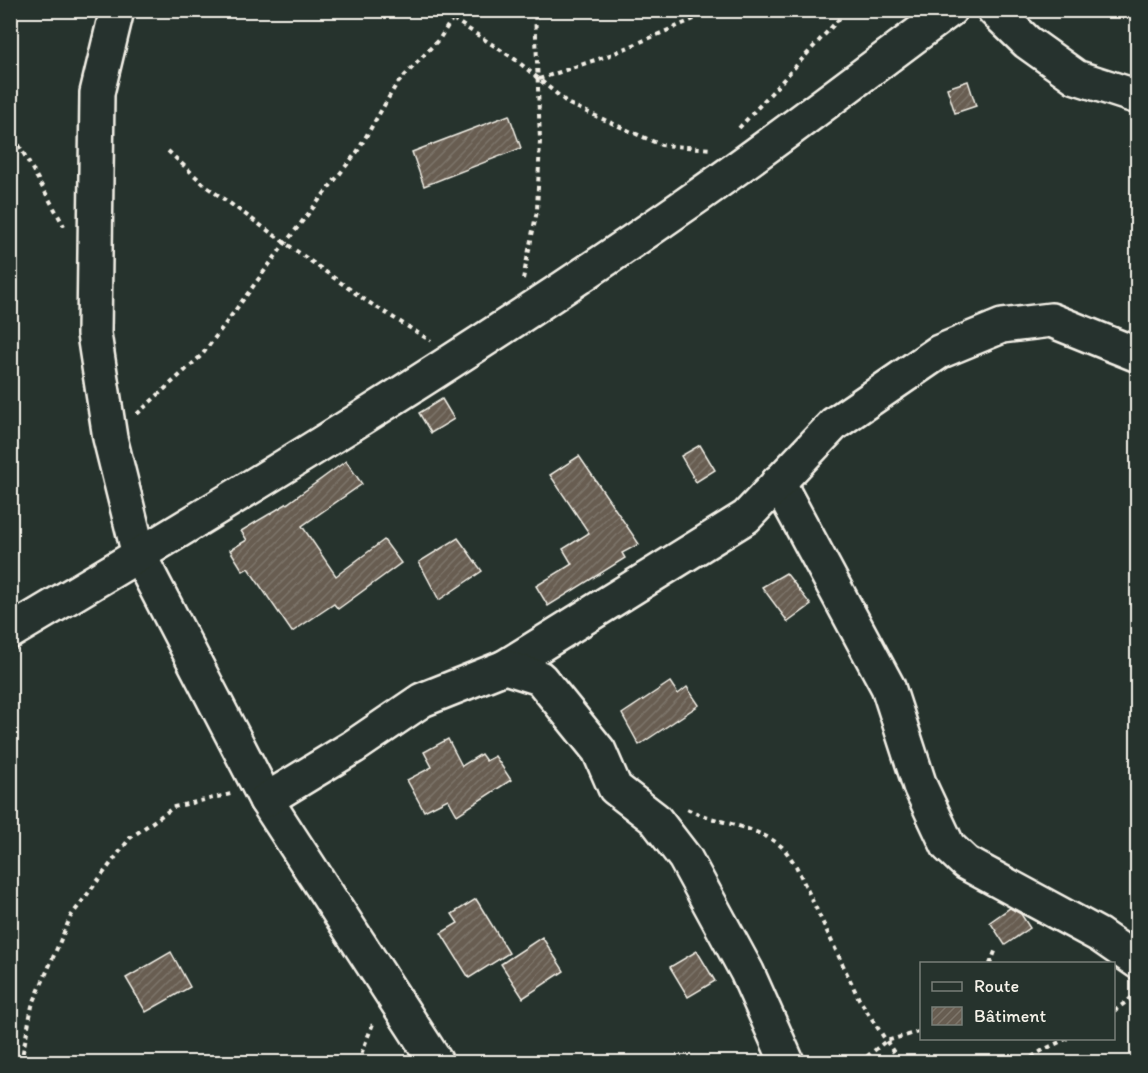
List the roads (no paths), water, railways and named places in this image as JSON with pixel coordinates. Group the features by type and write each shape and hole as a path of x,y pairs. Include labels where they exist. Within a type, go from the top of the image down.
{"street":[{"path":"117,10 97,93 94,334 110,438 139,555 266,800 386,989 436,1062"},
{"path":"10,632 139,555 516,318 686,205 950,10"},
{"path":"994,10 1027,42 1076,77 1137,98"},
{"path":"266,800 353,747 422,700 505,667 746,517 834,424 939,352 1002,326 1051,320 1137,355"},
{"path":"778,482 888,687 920,786 948,846 966,863 1099,935 1137,962"},
{"path":"505,667 540,678 598,751 615,788 655,819 685,858 747,972 787,1062"}]}
